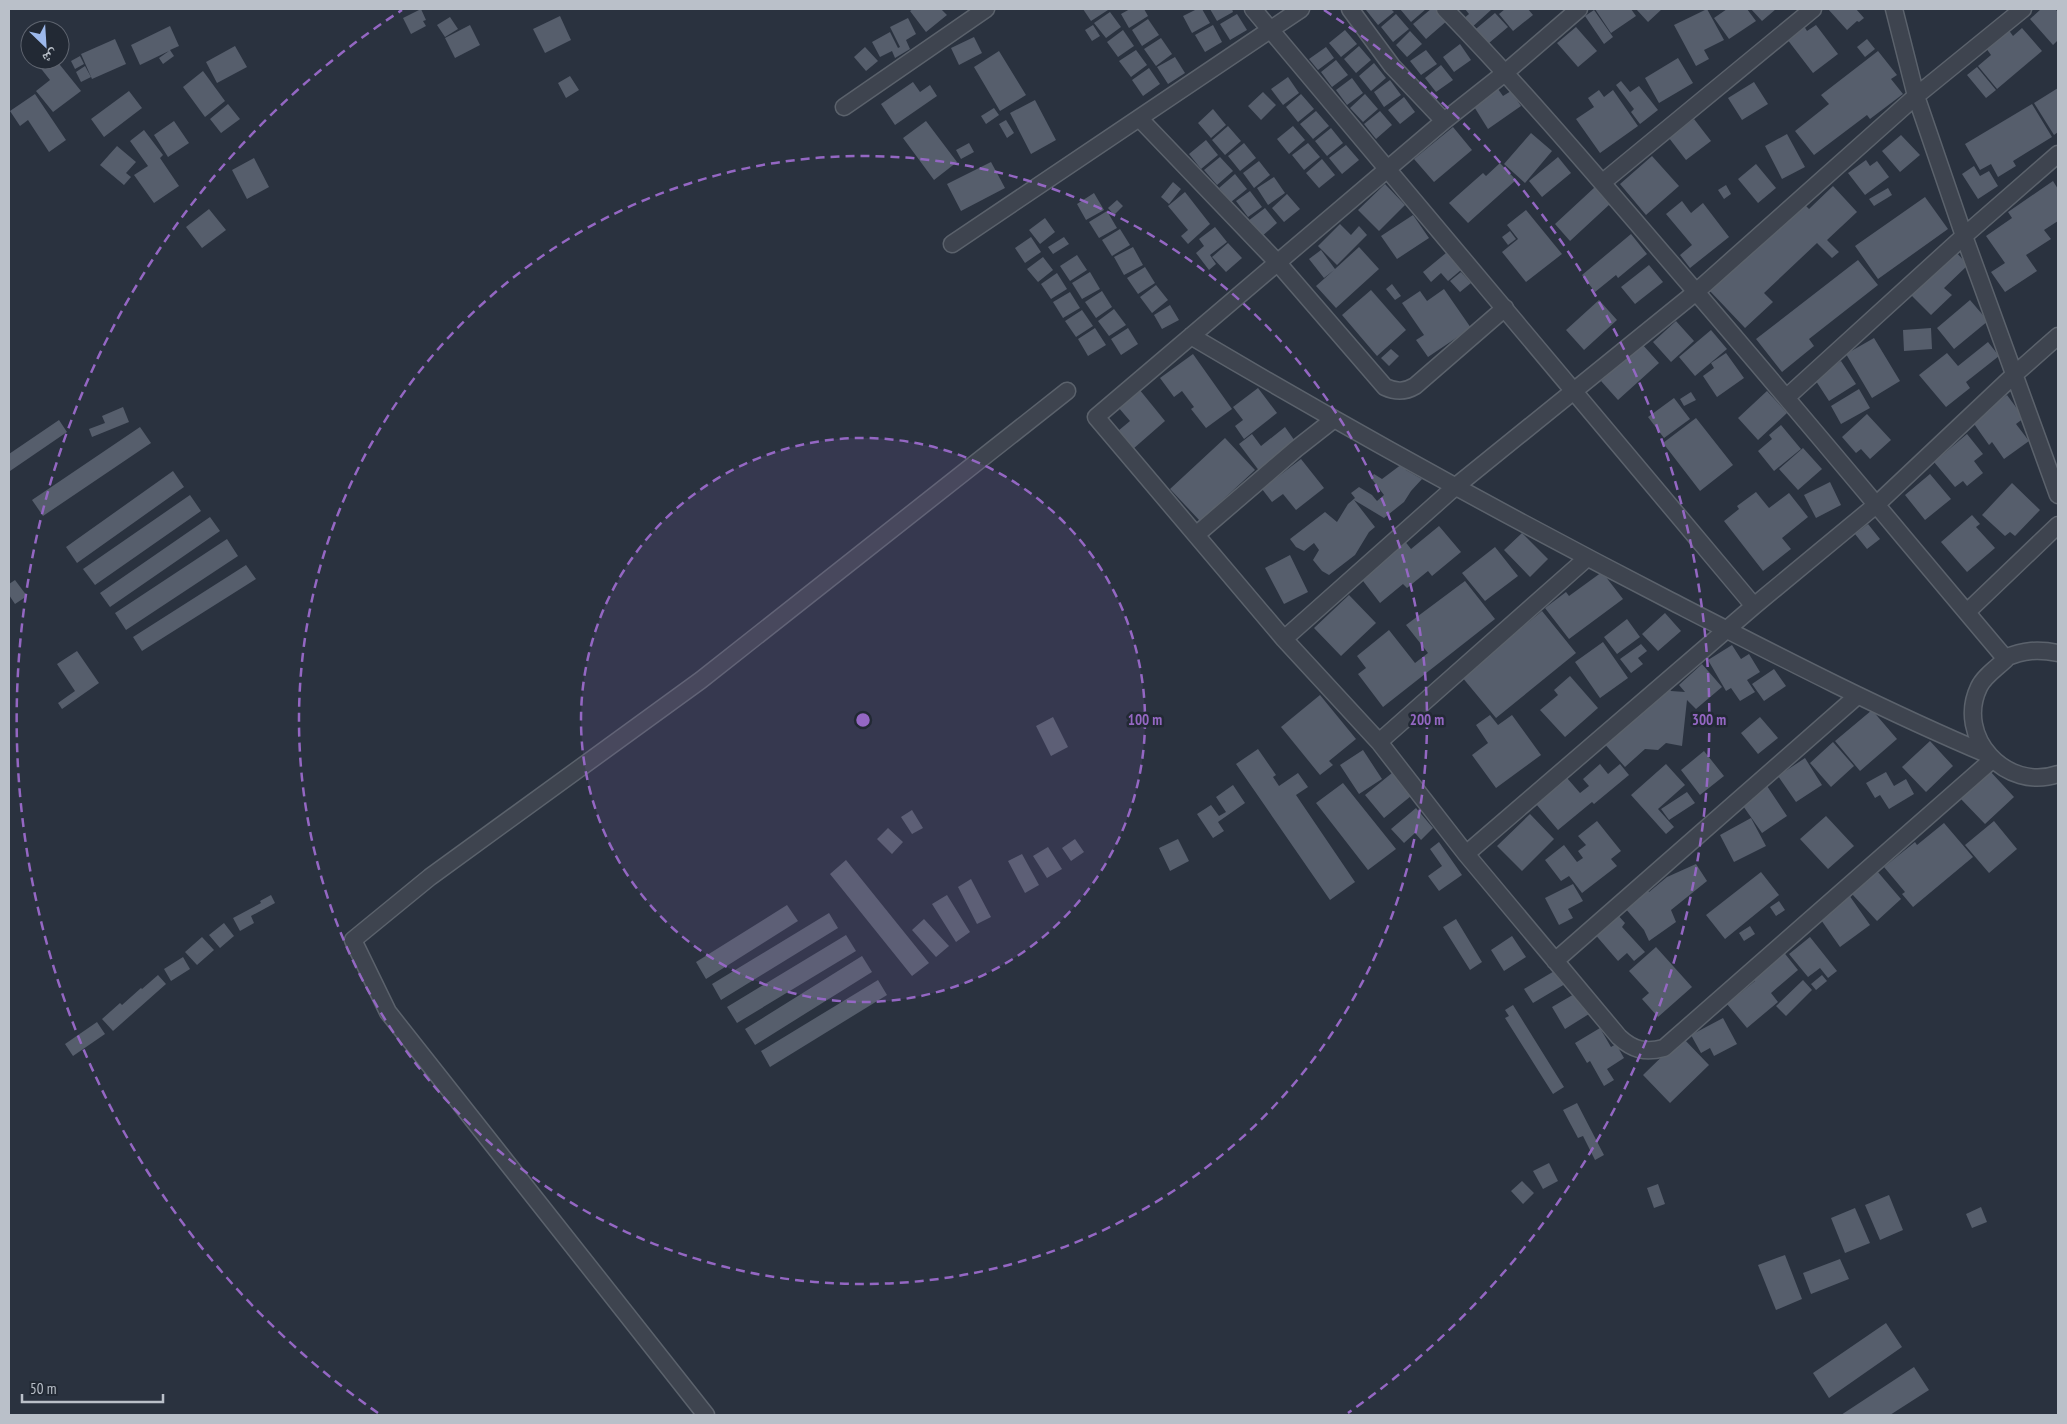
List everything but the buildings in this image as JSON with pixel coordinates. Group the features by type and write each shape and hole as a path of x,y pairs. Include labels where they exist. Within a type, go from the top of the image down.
{"street":[{"path":"844,107 986,9"},
{"path":"1253,9 1754,606"},
{"path":"952,244 1301,9"},
{"path":"1350,9 1392,66 1444,121"},
{"path":"1445,9 1506,72 1603,182 1787,397 2006,659"},
{"path":"1579,9 1506,72 1388,168 1096,417 1284,639 1379,742 1466,854 1619,1037 1628,1045 1640,1050 1652,1051 1664,1048 1991,758"},
{"path":"1603,182 1813,9"},
{"path":"1894,9 1916,96 1964,236 2058,495"},
{"path":"1284,639 1455,487 1696,292 1916,96 2023,9"},
{"path":"1138,118 1277,262 1385,387 1404,391 1415,386 1505,308"},
{"path":"1787,397 1964,236 2058,154"},
{"path":"1190,336 1333,420 1455,487 1587,558 1856,697 1991,758 2006,770 2022,777 2039,778 2058,774"},
{"path":"1466,854 1754,606 1876,505 2058,336"},
{"path":"706,1415 388,1012 353,940 430,878 701,680 1066,391"},
{"path":"1196,535 1296,449 1333,420"},
{"path":"1967,612 2058,525"},
{"path":"1379,742 1587,558"},
{"path":"1991,758 1978,740 1973,722 1973,703 1980,685 2005,658 2023,651 2041,649 2058,653"},
{"path":"1556,960 1856,697"}]}
